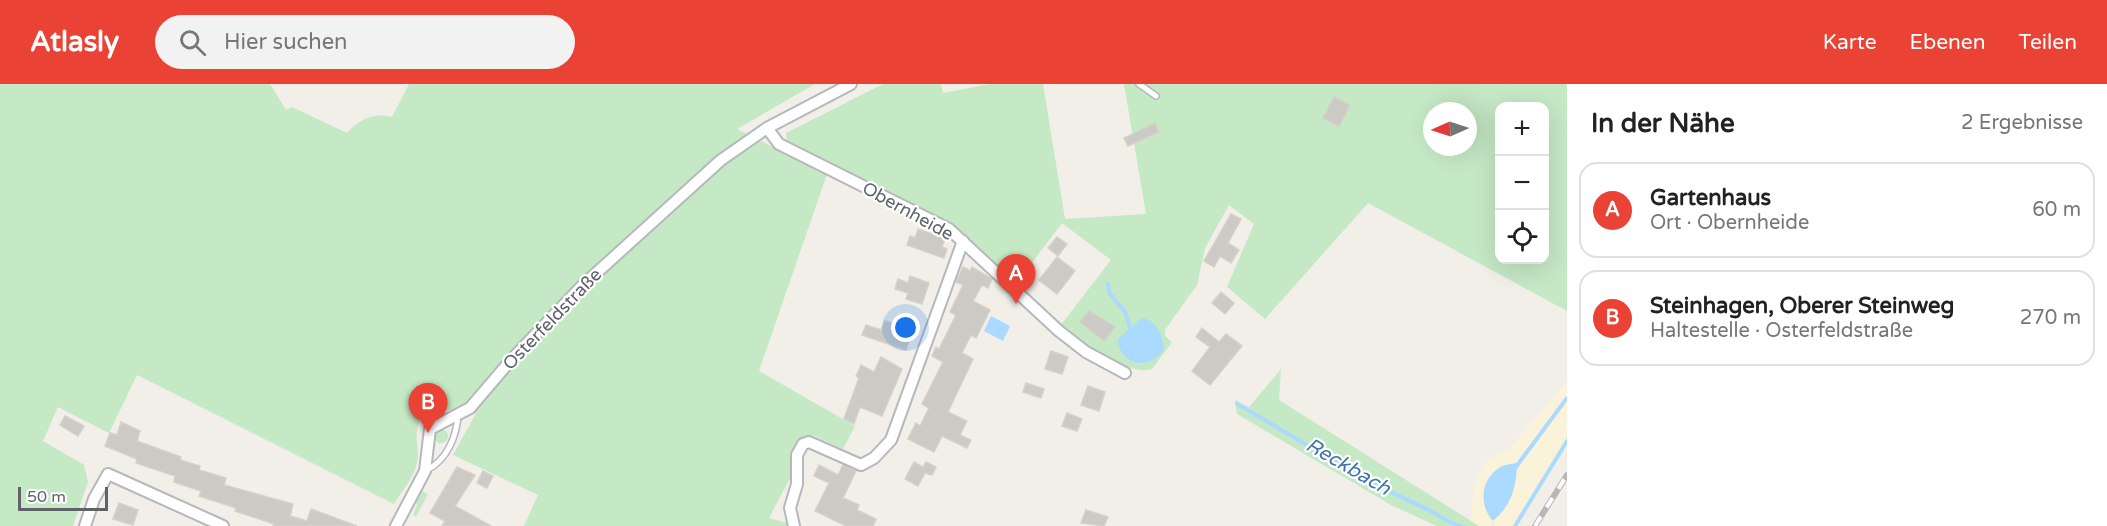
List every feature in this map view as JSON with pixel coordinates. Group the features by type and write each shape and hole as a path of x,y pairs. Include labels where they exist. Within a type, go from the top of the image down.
{"street":[{"name":"Osterfeldstraße","path":"396,526 425,471 430,429 470,408 511,360 582,286 691,186 766,128 851,84"},
{"name":"Obernheide","path":"766,128 779,144 949,230 1059,331 1086,352 1125,373"},
{"path":"794,526 790,508 797,484 797,455 803,444 809,442 861,465 874,458 891,440 963,242"},
{"path":"85,526 94,499 108,474 223,526"}],"lane":[{"path":"1139,84 1156,96"},
{"path":"425,471 439,464 449,449 457,427 458,414"}],"green space":[{"path":"0,84 270,84 286,110 292,107 347,133 367,118 379,115 392,117 409,84 815,84 737,129 827,174 759,371 855,426 843,449 813,435 769,518 790,524 789,526 524,526 538,495 453,455 476,413 464,404 452,410 444,410 443,398 435,398 418,425 418,458 411,479 394,504 137,375 109,433 58,407 43,441 84,465 88,482 73,526 0,526"},
{"path":"883,84 941,84 943,93 990,84 1043,84 1065,219 1146,214 1124,84 1567,84 1567,311 1368,203 1265,319 1227,287 1254,224 1229,205 1205,248 1197,285 1165,330 1165,336 1172,342 1152,369 1130,368 1104,356 1060,326 1111,260 1062,223 1016,284 952,224 787,142 786,133"},
{"path":"1281,369 1279,400 1479,526 1437,526 1391,505 1237,414 1235,400 1249,407"},
{"path":"438,429 444,429 448,436 444,443 438,443 434,439 434,433"},
{"path":"422,491 428,494 416,517 413,515 417,505 415,501"}],"sand":[{"path":"1567,382 1567,397 1516,463 1500,467 1492,473 1488,480 1484,500 1492,520 1490,526 1479,526 1471,521 1474,487 1485,462 1508,450"},
{"path":"1567,399 1567,439 1514,526 1493,526 1494,520 1506,509 1517,479 1518,464"}],"water":[{"path":"991,316 1010,326 1003,341 984,331"},
{"path":"1142,318 1151,322 1158,329 1164,349 1151,361 1144,363 1129,360 1120,348 1118,339"},
{"path":"1517,463 1512,495 1505,508 1493,521 1485,508 1485,486 1488,479 1499,468"}],"building":[{"path":"1334,97 1350,105 1339,126 1323,118"},
{"path":"1155,123 1159,132 1128,146 1124,138"},
{"path":"1231,214 1241,219 1228,243 1239,250 1231,263 1220,256 1214,267 1204,261"},
{"path":"918,229 945,238 942,247 947,249 944,258 907,245 910,236 915,238"},
{"path":"1057,237 1067,244 1058,256 1048,248"},
{"path":"1057,257 1075,271 1057,294 1039,280"},
{"path":"963,267 970,271 972,267 992,279 988,288 982,285 973,301 990,310 976,338 971,335 962,353 973,359 948,412 967,421 960,435 971,440 967,448 942,436 934,452 908,439 916,423 920,426 929,408 922,404 943,362 932,356 936,347 939,349 956,315 950,312 963,285 956,282"},
{"path":"910,276 929,283 922,304 906,299 908,293 895,289 898,279 908,283"},
{"path":"1221,292 1234,303 1225,314 1212,303"},
{"path":"1089,311 1115,327 1104,341 1080,322"},
{"path":"885,321 895,324 893,329 911,335 906,350 862,335 866,325 881,330"},
{"path":"1202,328 1219,342 1226,334 1242,346 1210,385 1192,371 1210,347 1196,337"},
{"path":"1051,351 1068,357 1062,374 1045,369"},
{"path":"881,357 902,369 882,416 860,407 854,424 844,419 859,378 856,376 861,365 874,372"},
{"path":"1026,383 1044,389 1041,398 1023,392"},
{"path":"1088,386 1105,392 1099,411 1081,405"},
{"path":"1067,413 1082,419 1077,431 1062,426"},
{"path":"65,416 84,426 78,436 60,425"},
{"path":"121,422 140,431 137,441 181,457 180,460 200,466 199,470 226,478 224,485 293,504 290,516 307,521 311,509 357,526 273,526 274,524 235,511 236,508 199,496 201,491 174,482 175,476 136,463 137,459 105,446 110,433 117,435"},
{"path":"914,462 923,467 926,462 936,467 932,475 925,473 918,486 905,479"},
{"path":"819,465 838,475 843,465 856,471 843,498 859,505 857,510 876,519 873,526 846,526 815,511 829,483 814,476"},
{"path":"457,467 475,475 455,506 491,526 442,526 445,521 430,513"},
{"path":"483,471 493,476 487,488 477,483"},
{"path":"119,503 138,510 133,525 113,519"},
{"path":"1086,510 1108,517 1104,526 1081,523"}],"waterway":[{"name":"Reckbach","path":"1108,284 1110,294 1125,312 1131,330"},
{"path":"1516,467 1567,398"},
{"name":"Reckbach","path":"1237,404 1356,473 1449,522 1461,526"},
{"path":"1515,526 1567,441"}],"railway":[{"path":"1535,526 1567,475"}],"place":[{"name":"Gartenhaus","path":"1016,304"},
{"name":"Steinhagen, Oberer Steinweg","path":"428,433"}]}
